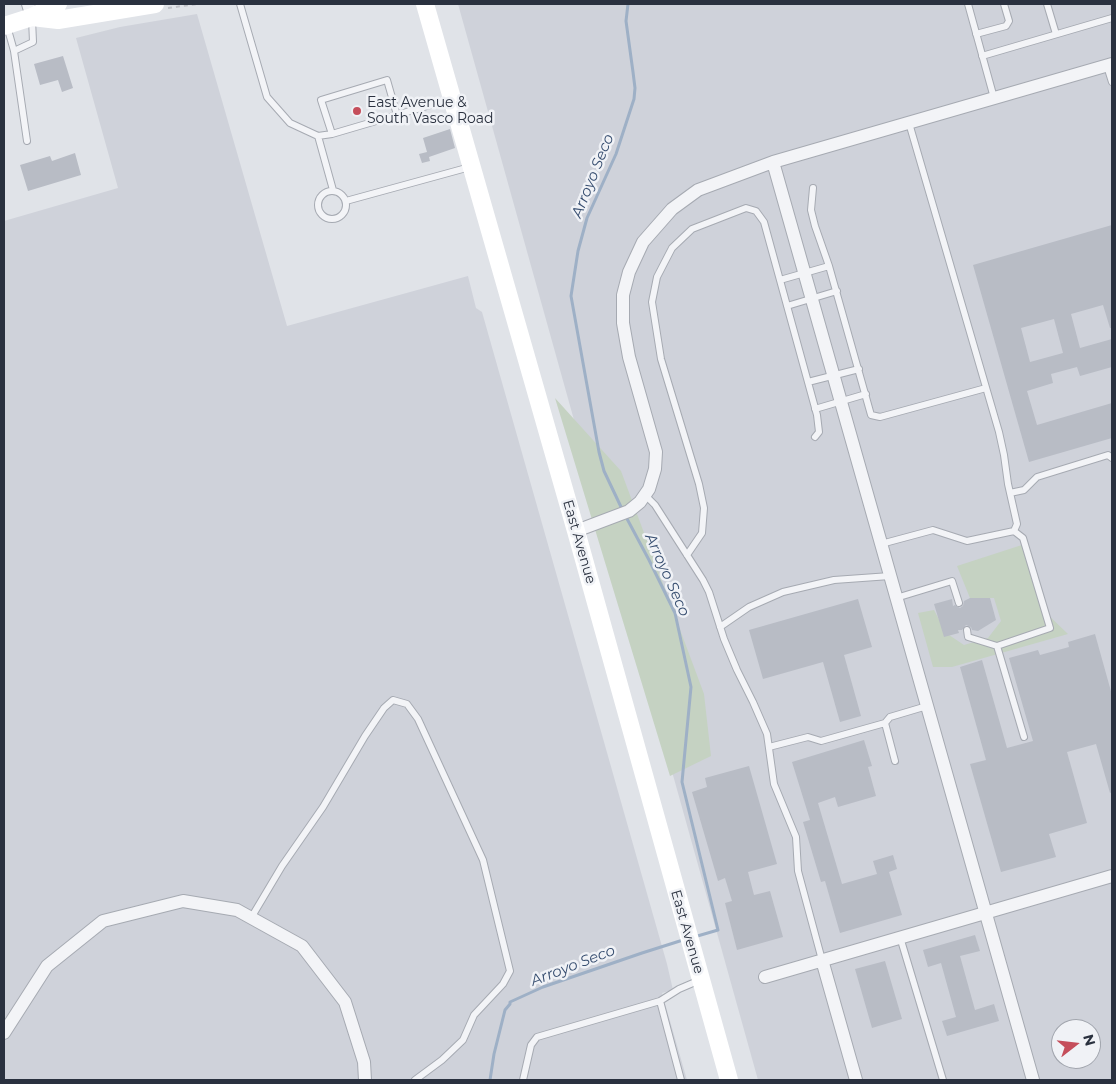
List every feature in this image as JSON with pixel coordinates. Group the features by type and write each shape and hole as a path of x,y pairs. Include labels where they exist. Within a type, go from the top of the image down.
{"street":[{"path":"5,25 30,10 58,4"},
{"path":"30,10 58,20 154,4"},
{"name":"East Avenue","path":"425,4 576,531 729,1080"},
{"path":"576,531 629,511 645,495 655,469 656,452 629,357 622,323 623,295 629,272 643,242 672,209 698,190 773,162 1110,65"},
{"path":"773,162 1033,1080"},
{"path":"765,977 1112,876"},
{"path":"4,1033 47,966 103,921 183,901 237,910 302,946 345,1002 364,1062 365,1080"},
{"path":"822,960 856,1080"}],"lane":[{"path":"240,4 266,97 290,123 318,136 332,134 452,98"},
{"path":"968,4 994,98"},
{"path":"976,34 1006,26 1009,21 1004,4"},
{"path":"1047,4 1056,34"},
{"path":"14,51 34,42 30,10"},
{"path":"982,56 1112,18"},
{"path":"5,25 14,51 27,141"},
{"path":"1110,65 1112,82"},
{"path":"332,134 321,100 386,80 396,115"},
{"path":"909,123 1004,456 1017,524 1014,531"},
{"path":"318,136 333,190"},
{"path":"346,201 472,166"},
{"path":"813,188 812,214 837,291 871,414 880,417 986,388"},
{"path":"333,190 341,194 346,201 345,211 339,218 329,219 321,215 318,210 318,201 323,193 333,190"},
{"path":"687,555 702,533 704,508 699,484 661,359 652,302 657,277 672,248 692,229 746,208 756,211 764,222 815,409 819,432 815,437"},
{"path":"780,280 829,266"},
{"path":"787,306 837,291"},
{"path":"808,382 834,377 859,369"},
{"path":"815,409 866,394"},
{"path":"1010,493 1024,490 1037,477 1108,455 1112,458"},
{"path":"645,495 655,505 706,586 736,670 767,734 774,784 796,837 798,870 822,960"},
{"path":"881,544 933,530 967,541 1014,531 1023,538 1050,628 997,646 968,637 967,630"},
{"path":"720,627 750,607 783,592 834,580 890,576"},
{"path":"896,598 952,580 959,603"},
{"path":"997,646 1024,738"},
{"path":"251,918 282,866 323,806 384,708 392,700 407,704 418,719 483,860 510,971 503,984 474,1016 463,1040 442,1060 415,1080"},
{"path":"769,747 808,736 821,741 885,723 890,717 927,706"},
{"path":"885,723 895,761"},
{"path":"900,937 944,1080"},
{"path":"523,1080 531,1045 537,1038 660,1001 679,989 701,979"},
{"path":"660,1001 681,1080"}],"shaded area":[{"path":"458,4 1112,4 1112,1080 758,1080"},
{"path":"197,14 287,326 468,276 476,308 482,312 667,964 673,990 662,993 687,1080 4,1080 4,221 118,188 76,38 120,27"}],"green space":[{"path":"555,398 621,471 704,694 711,756 670,776"},
{"path":"1028,543 1031,571 1043,610 1068,634 952,667 933,667 918,613 934,610 946,633 964,645 988,638 1001,621 994,598 970,598 957,566"}],"building":[{"path":"63,56 73,88 62,92 58,80 40,85 34,64"},
{"path":"450,129 455,148 429,157 430,161 422,163 419,154 427,152 423,138"},
{"path":"75,153 81,175 28,191 20,165 50,156 52,161"},
{"path":"1112,225 1112,328 1110,328 1103,305 1071,314 1080,348 1112,339 1112,367 1080,376 1077,367 1051,374 1053,383 1027,391 1037,425 1112,403 1112,438 1029,462 973,265","holes":["1054,319 1063,353 1030,362 1021,328"]},
{"path":"970,598 990,598 996,620 978,631 972,630 971,627 966,625 962,630 958,630 959,633 944,637 934,604 952,599 953,606 955,605 960,608 963,606 964,601"},
{"path":"858,599 872,647 844,655 861,716 840,722 823,662 763,679 749,630"},
{"path":"1095,634 1112,695 1112,792 1110,793 1096,744 1067,752 1087,823 1049,834 1056,857 1001,872 970,764 986,760 960,667 982,660 1007,748 1033,741 1009,658 1038,650 1040,655 1069,647 1068,642"},
{"path":"864,740 872,766 868,767 876,796 838,807 835,797 818,803 842,884 877,874 873,861 893,855 897,869 889,872 902,915 840,933 825,881 821,882 803,822 810,820 792,762"},
{"path":"749,766 777,864 748,872 754,895 770,891 783,937 737,950 725,903 732,901 725,878 718,881 692,792 707,787 705,778"},
{"path":"975,935 980,951 960,956 975,1010 994,1004 999,1021 947,1036 942,1021 956,1017 941,963 928,967 923,950"},
{"path":"885,961 902,1019 872,1028 855,969"}],"waterway":[{"name":"Arroyo Seco","path":"622,509 604,471 599,452 571,296 578,251 587,218 616,154 634,99 635,88 626,21 628,4"},
{"name":"Arroyo Seco","path":"625,515 675,613 691,687 682,782 718,930 694,937"},
{"name":"Arroyo Seco","path":"490,1080 494,1054 505,1010 510,1002 543,987 683,940"}],"place":[{"name":"East Avenue & South Vasco Road","path":"357,111"}]}
